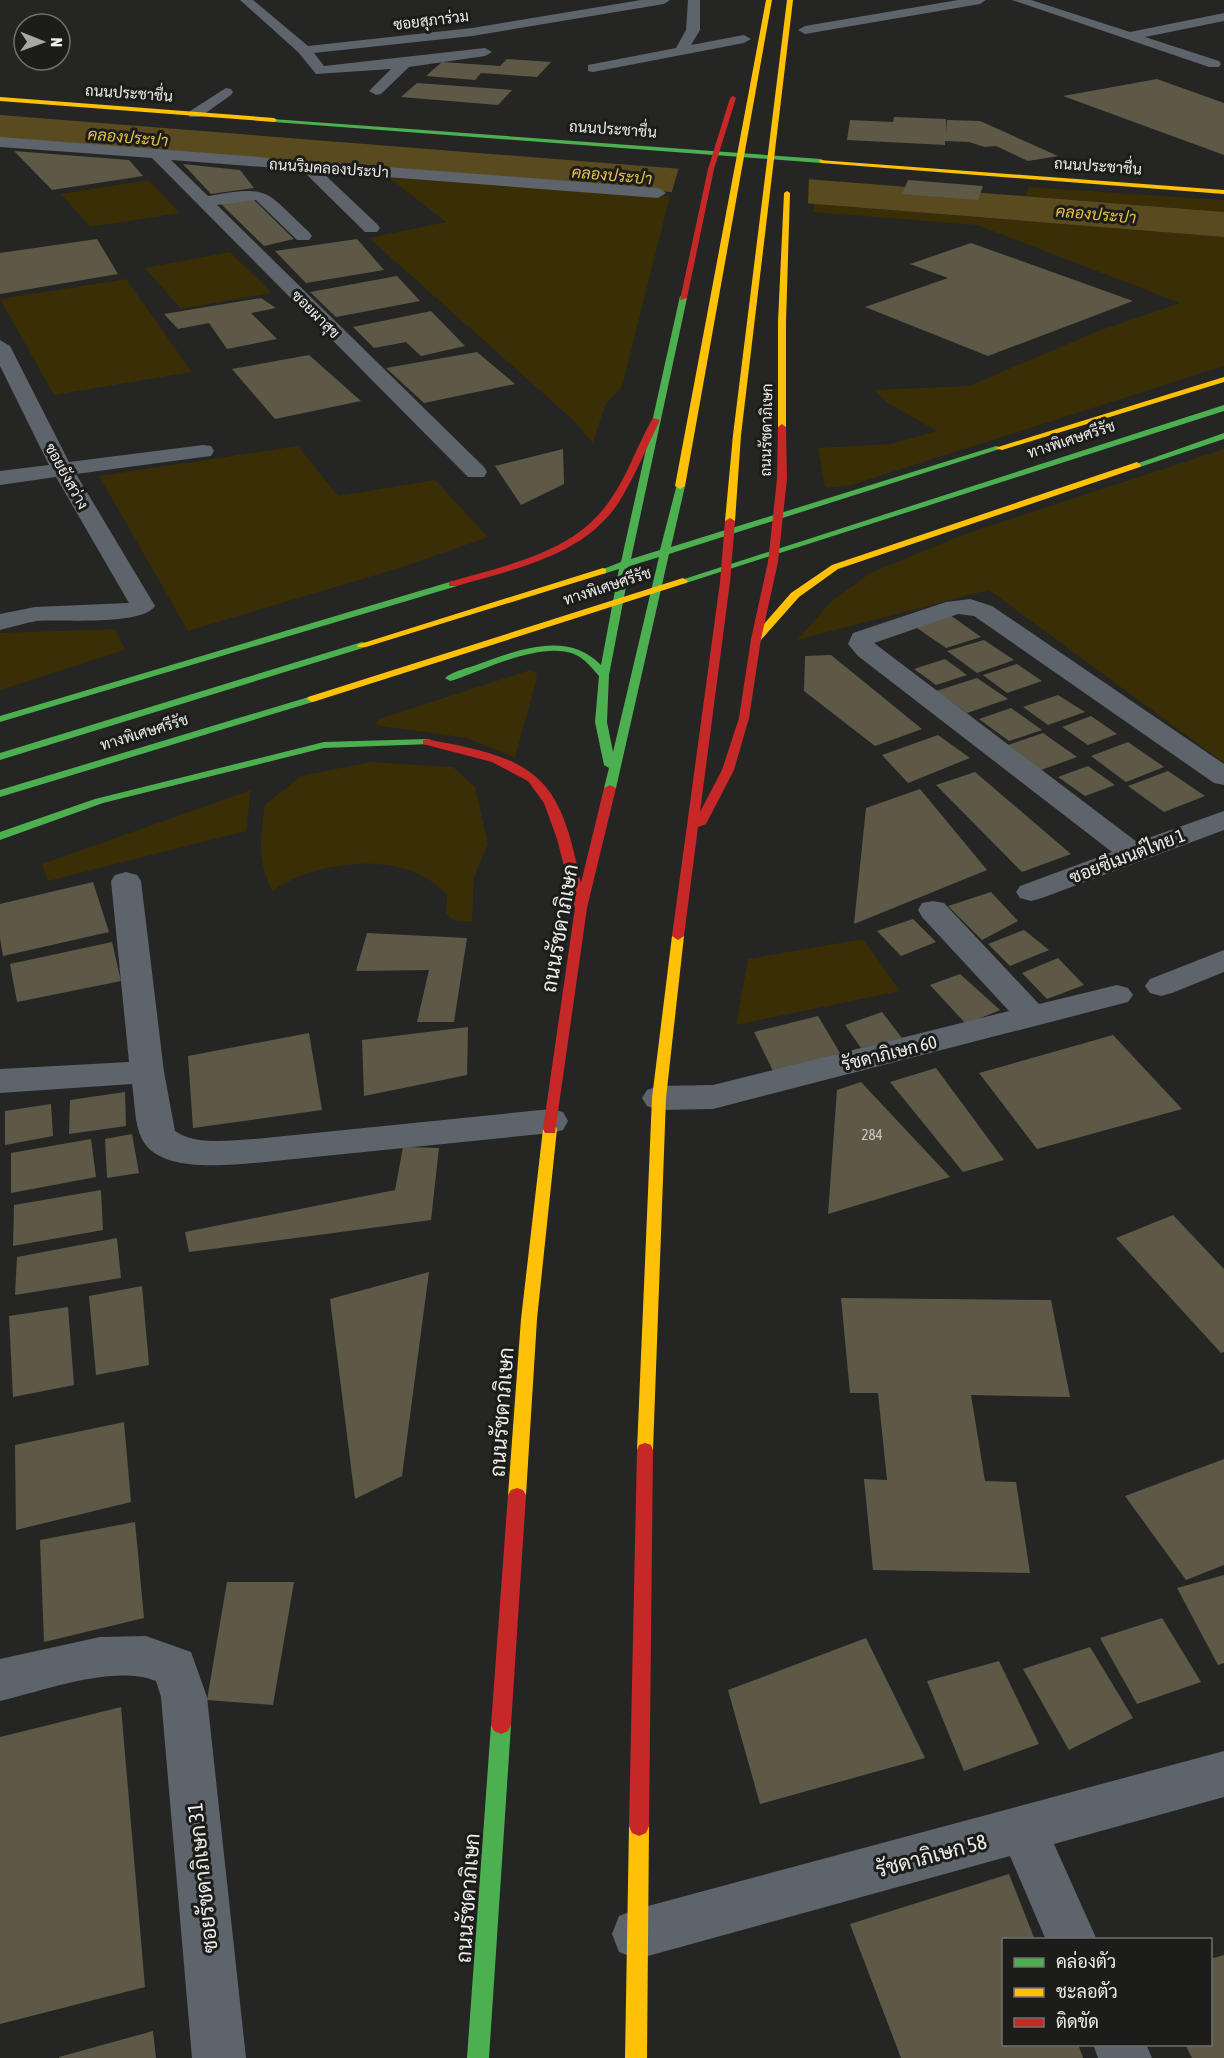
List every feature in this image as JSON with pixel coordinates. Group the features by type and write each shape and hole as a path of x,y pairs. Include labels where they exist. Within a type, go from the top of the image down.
{"main road":[{"name":"ถนนรัชดาภิเษก","path":"478,2058 529,1319 551,1121 581,908 666,553 692,432 769,0"},
{"name":"ถนนรัชดาภิเษก","path":"636,2058 643,1510 659,1098 688,847 725,582 737,435 790,0"},
{"path":"802,48 806,25"},
{"path":"745,34 741,60 744,71 786,72 799,67"},
{"name":"ถนนรัชดาภิเษก","path":"612,776 601,722 604,675 711,168 736,87"},
{"name":"ถนนประชาชื่น","path":"0,99 1224,192"},
{"name":"ถนนรัชดาภิเษก","path":"688,847 728,770 744,718 756,639 773,562 782,479 784,251 790,143"},
{"path":"694,252 730,237 763,240 784,251"},
{"name":"ทางพิเศษศรีรัช","path":"0,757 1224,379"},
{"name":"ทางพิเศษศรีรัช","path":"0,794 360,684 1224,408"},
{"path":"0,719 529,561 579,538 613,504 656,420"},
{"path":"756,639 795,595 835,567 1224,436"},
{"path":"436,683 539,652 560,650 574,651 586,657 604,675"},
{"path":"99,801 324,745 421,741 484,755 533,779 555,812 581,908"},
{"path":"0,836 99,801 192,762"}],"street":[{"path":"246,0 266,20 308,50 321,74 503,50"},
{"name":"ซอยสุภาร่วม","path":"308,50 472,32 664,0"},
{"path":"681,51 693,30 694,0"},
{"path":"806,25 980,0"},
{"path":"1018,0 1214,64"},
{"path":"1130,36 1224,17"},
{"path":"593,68 681,51 745,34"},
{"path":"1180,53 1213,46"},
{"path":"376,91 405,63"},
{"path":"195,114 226,92"},
{"name":"ถนนริมคลองประปา","path":"0,142 658,192"},
{"name":"ซอยผาสุข","path":"157,155 476,472"},
{"path":"307,166 371,228"},
{"path":"204,202 249,194 261,196 303,236"},
{"name":"ซอยยังสว่าง","path":"0,346 62,469 142,606 133,610 35,614 0,622"},
{"path":"0,478 203,451"},
{"path":"1135,855 867,651 861,644 862,638 955,607 970,606 983,611 1224,777"},
{"name":"ซอยซีเมนต์ไทย 1","path":"1031,892 1224,820"},
{"path":"126,881 147,1072 158,1137 177,1150 208,1153 255,1151 551,1121"},
{"path":"933,910 1033,1017"},
{"path":"1161,986 1224,960"},
{"name":"รัชดาภิเษก 60","path":"659,1098 713,1097 1117,995"},
{"path":"0,1081 147,1072"},
{"name":"ซอยรัชดาภิเษก 31","path":"0,1680 100,1657 146,1656 175,1667 184,1697 219,2058"},
{"name":"รัชดาภิเษก 58","path":"637,1934 1224,1774"},
{"path":"1023,1830 1071,1938"}],"shaded area":[{"path":"387,176 670,196 622,387 605,405 593,443 573,420 369,238 446,222"},
{"path":"149,180 180,213 90,227 61,194"},
{"path":"1029,187 1224,200 1224,212 1025,196"},
{"path":"815,204 1224,237 1224,366 848,486 825,488 818,448 890,444 937,431 888,403 874,390 969,386 1098,331 1180,303 977,225 812,212"},
{"path":"230,252 272,293 181,309 145,268"},
{"path":"126,279 192,372 54,395 0,299"},
{"path":"298,446 338,496 435,480 488,537 403,567 188,631 99,476"},
{"path":"1224,449 1224,763 989,590 797,640 832,601 870,573 965,534"},
{"path":"115,629 125,650 0,690 0,633"},
{"path":"530,670 537,673 536,681 515,758 467,738 375,725 379,719"},
{"path":"370,762 453,767 475,787 488,844 474,877 472,922 453,920 446,913 447,895 430,880 409,870 386,865 337,866 291,880 272,891 264,869 261,849 265,805 301,776"},
{"path":"251,790 246,831 48,881 42,864"},
{"path":"863,939 900,991 736,1025 748,959"}],"water":[{"name":"คลองประปา","path":"0,115 1224,212 1224,237 0,138"}],"pier":[{"path":"679,167 809,177 808,205 671,195"}],"building":[{"path":"507,59 551,62 537,77 481,73 475,80 426,76 442,62 500,66"},
{"path":"1157,79 1224,103 1224,155 1063,96"},
{"path":"417,83 512,90 498,105 401,97"},
{"path":"894,117 946,119 946,133 947,120 980,121 1058,156 1028,161 996,146 985,147 969,142 945,141 945,145 847,140 850,120 893,122"},
{"path":"14,151 129,160 143,176 52,190"},
{"path":"183,164 240,170 254,188 211,194"},
{"path":"908,180 983,186 978,200 902,194"},
{"path":"253,199 294,239 264,246 220,203"},
{"path":"97,239 118,274 0,294 0,253"},
{"path":"357,239 384,270 306,283 275,251"},
{"path":"971,243 1133,301 988,356 865,307 948,278 910,264"},
{"path":"397,276 420,301 336,317 310,292"},
{"path":"261,298 276,308 251,313 277,339 227,349 209,323 178,329 164,314"},
{"path":"431,311 465,346 421,356 406,342 374,348 353,327"},
{"path":"477,352 515,384 424,403 386,368"},
{"path":"309,355 361,401 275,419 232,369"},
{"path":"563,449 564,484 521,505 495,466"},
{"path":"950,615 981,637 946,648 914,626"},
{"path":"984,640 1014,660 977,673 947,651"},
{"path":"831,655 922,729 875,746 804,691 805,656"},
{"path":"945,659 967,675 936,685 914,669"},
{"path":"1017,664 1042,681 1007,693 983,675"},
{"path":"977,678 1008,699 967,713 936,691"},
{"path":"1058,695 1085,712 1048,725 1023,707"},
{"path":"1011,708 1042,730 1009,741 979,719"},
{"path":"1091,716 1117,734 1088,745 1062,727"},
{"path":"1043,733 1077,757 1041,770 1008,745"},
{"path":"938,735 970,758 908,783 882,755"},
{"path":"1128,742 1164,767 1126,782 1091,756"},
{"path":"1088,766 1115,785 1085,796 1058,777"},
{"path":"1168,771 1205,796 1164,812 1128,786"},
{"path":"975,772 1071,854 1022,872 936,785"},
{"path":"920,789 987,870 854,924 866,808"},
{"path":"93,882 109,932 3,956 0,938 0,904"},
{"path":"991,892 1018,921 982,940 948,906"},
{"path":"913,919 936,942 901,956 877,931"},
{"path":"1024,930 1049,950 1010,966 988,944"},
{"path":"367,933 467,938 454,1022 417,1022 429,970 356,971"},
{"path":"112,942 121,981 17,1002 10,964"},
{"path":"1058,958 1084,985 1047,999 1022,973"},
{"path":"960,974 1000,1010 966,1024 930,985"},
{"path":"882,1012 902,1038 861,1048 845,1025"},
{"path":"818,1016 840,1053 774,1073 754,1032"},
{"path":"468,1027 467,1075 364,1096 362,1040"},
{"path":"309,1033 322,1110 193,1128 188,1056"},
{"path":"1113,1035 1182,1109 1037,1149 979,1073"},
{"path":"936,1068 1004,1160 963,1172 890,1082"},
{"path":"861,1082 950,1177 828,1214 837,1090"},
{"path":"125,1092 126,1126 69,1134 70,1100"},
{"path":"51,1104 53,1136 5,1145 5,1111"},
{"path":"132,1134 139,1173 107,1178 105,1139"},
{"path":"91,1139 96,1177 11,1193 11,1153"},
{"path":"403,1147 439,1148 431,1220 189,1252 185,1232 395,1190"},
{"path":"101,1190 103,1230 13,1246 14,1205"},
{"path":"1173,1215 1224,1269 1224,1352 1221,1353 1116,1238"},
{"path":"117,1238 121,1278 15,1295 17,1257"},
{"path":"429,1272 402,1476 355,1499 330,1299"},
{"path":"142,1286 149,1365 96,1375 89,1296"},
{"path":"841,1298 1051,1300 1070,1397 971,1395 985,1481 1016,1482 1030,1573 873,1570 864,1479 887,1480 878,1393 850,1393"},
{"path":"68,1307 74,1385 13,1397 9,1316"},
{"path":"124,1422 131,1502 16,1530 15,1445"},
{"path":"1224,1459 1224,1565 1186,1580 1125,1496"},
{"path":"135,1522 144,1618 44,1642 40,1540"},
{"path":"1224,1575 1224,1663 1218,1665 1177,1588"},
{"path":"227,1582 294,1582 273,1705 207,1700"},
{"path":"1162,1618 1201,1682 1137,1704 1100,1638"},
{"path":"866,1638 925,1758 760,1804 728,1690"},
{"path":"1090,1647 1133,1718 1069,1750 1023,1669"},
{"path":"999,1661 1039,1744 964,1771 927,1681"},
{"path":"121,1707 145,1987 0,2024 0,1737"},
{"path":"1009,1874 1034,1938 1002,1938 1002,2046 1079,2046 1083,2058 901,2058 850,1924"},
{"path":"1224,1955 1224,2058 1192,2058 1186,2046 1212,2046 1212,1958"},
{"path":"153,2031 156,2058 59,2058 59,2057"}],"traffic: fast":[{"path":"274,120 821,161"},
{"path":"610,765 601,722 604,675 627,554 683,298"},
{"path":"683,581 1224,408"},
{"path":"1137,465 1224,436"},
{"path":"603,571 999,448"},
{"path":"610,788 680,486"},
{"path":"0,719 453,584"},
{"path":"0,757 362,645"},
{"path":"450,678 513,656 546,649 576,651 604,675"},
{"path":"0,794 312,699"},
{"path":"0,836 99,801 324,745 427,742"},
{"path":"478,2058 501,1725"}],"traffic: slow":[{"path":"680,486 769,0"},
{"path":"730,521 737,435 790,0"},
{"path":"0,99 274,120"},
{"path":"821,161 1224,192"},
{"path":"782,427 782,322 787,193"},
{"path":"999,448 1224,379"},
{"path":"756,639 795,595 835,567 1137,465"},
{"path":"362,645 603,571"},
{"path":"312,699 683,581"},
{"path":"645,1450 659,1098 678,936"},
{"path":"517,1495 529,1319 550,1129"},
{"path":"636,2058 639,1826"}],"traffic: jam":[{"path":"683,298 711,169 733,98"},
{"path":"453,584 542,556 583,534 600,520 614,502 656,420"},
{"path":"700,824 728,770 744,718 756,639 773,562 782,479 782,427"},
{"path":"678,936 725,582 730,521"},
{"path":"427,742 482,755 509,765 532,779 550,803 557,820 581,908"},
{"path":"550,1129 581,908 610,788"},
{"path":"639,1826 645,1450"},
{"path":"501,1725 517,1495"}]}
